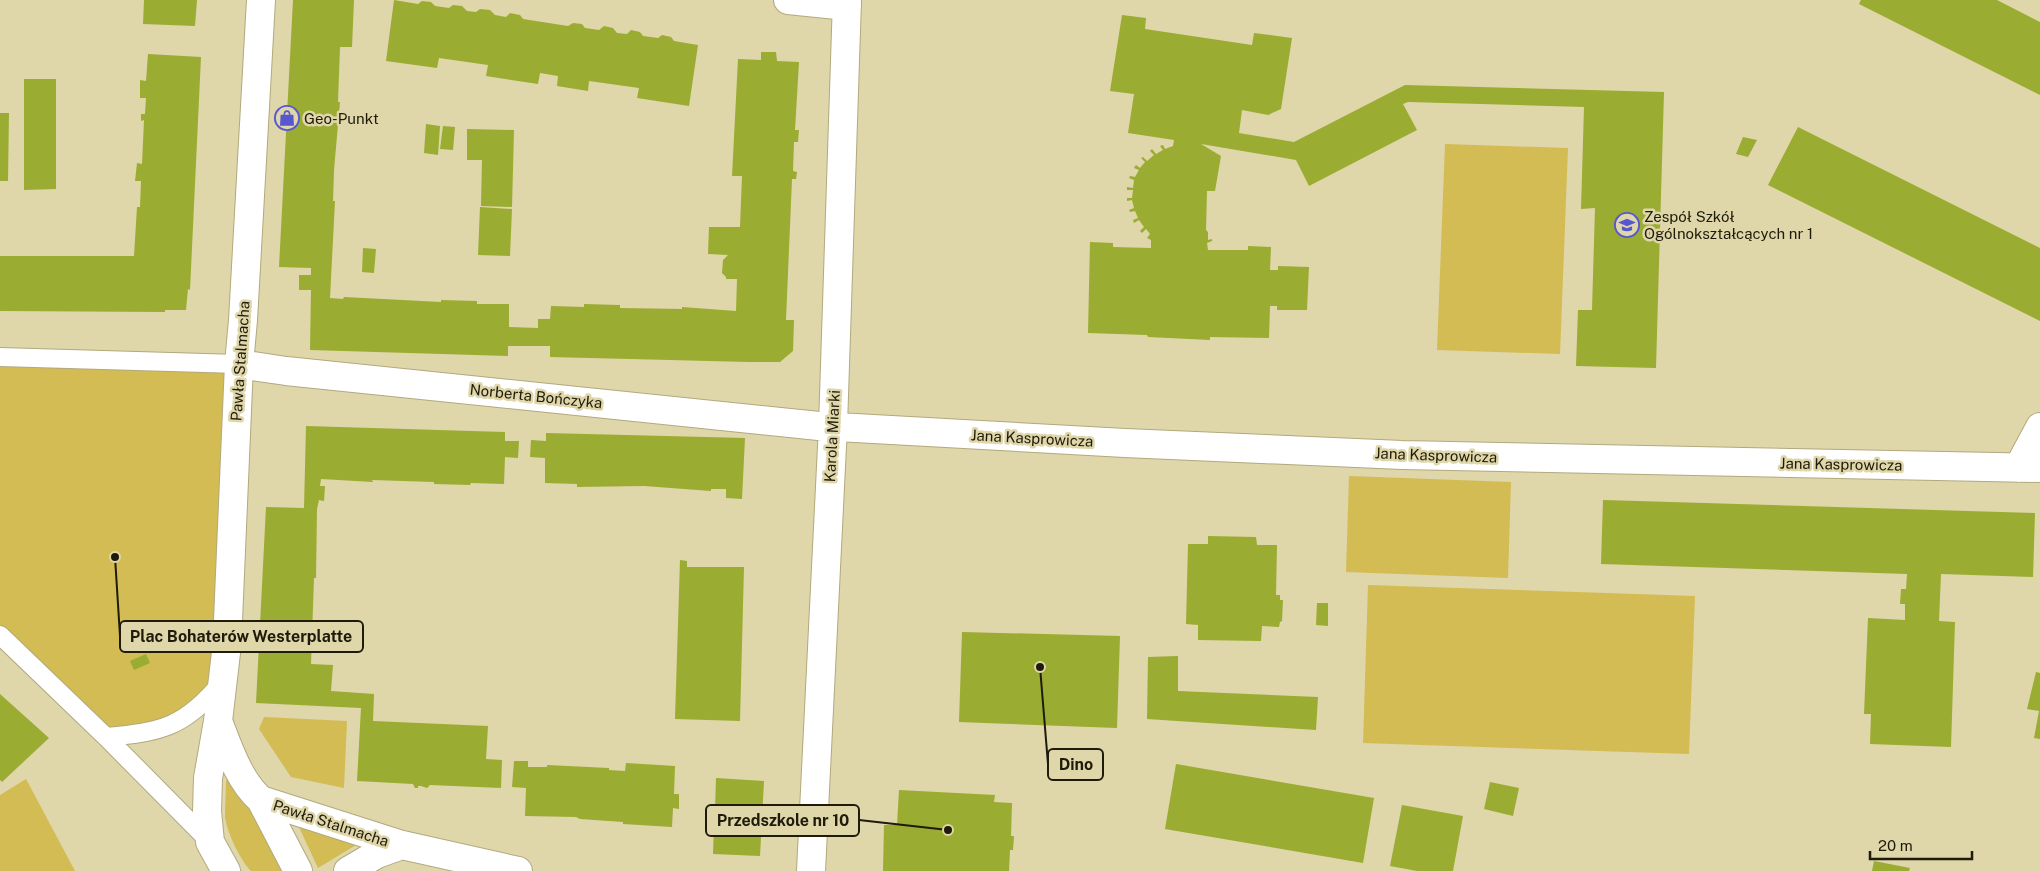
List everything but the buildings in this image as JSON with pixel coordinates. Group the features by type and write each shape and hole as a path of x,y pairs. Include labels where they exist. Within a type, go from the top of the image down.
{"street":[{"name":"Pawła Stalmacha","path":"226,871 210,842 207,811 208,778 224,679 238,364 243,320 261,0"},
{"path":"788,0 847,3"},
{"name":"Karola Miarki","path":"811,871 833,426 847,3"},
{"name":"Norberta Bończyka","path":"238,364 286,371 833,426"},
{"name":"Jana Kasprowicza","path":"833,426 1125,443 1402,455 2029,468"},
{"path":"2029,468 2040,427"},
{"name":"Pawła Stalmacha","path":"218,721 238,767 256,796 261,800 402,845 518,871"},
{"path":"261,800 298,871"},
{"path":"348,871 378,854 402,845"}],"lane":[{"path":"0,357 238,364"},
{"path":"0,635 106,737 210,842"},
{"path":"106,737 164,729 181,721 208,700 224,679"}],"shaded area":[{"path":"1445,144 1568,148 1560,354 1437,350"},
{"path":"0,357 239,364 224,679 191,714 106,737 0,635"},
{"path":"1349,476 1511,482 1508,578 1346,572"},
{"path":"1368,585 1695,596 1689,754 1363,743"},
{"path":"264,717 347,721 344,788 291,777 259,729"},
{"path":"26,779 75,871 0,871 0,795"},
{"path":"226,780 233,782 286,863 287,871 251,871 243,860 226,823"},
{"path":"299,827 361,842 318,868"}],"place":[{"name":"Geo-Punkt","path":"287,118"},
{"name":"Zespół Szkół Ogólnokształcących nr 1","path":"1627,225"},
{"name":"Plac Bohaterów Westerplatte","path":"115,557"},
{"name":"Dino","path":"1040,667"},
{"name":"Przedszkole nr 10","path":"948,830"}]}
